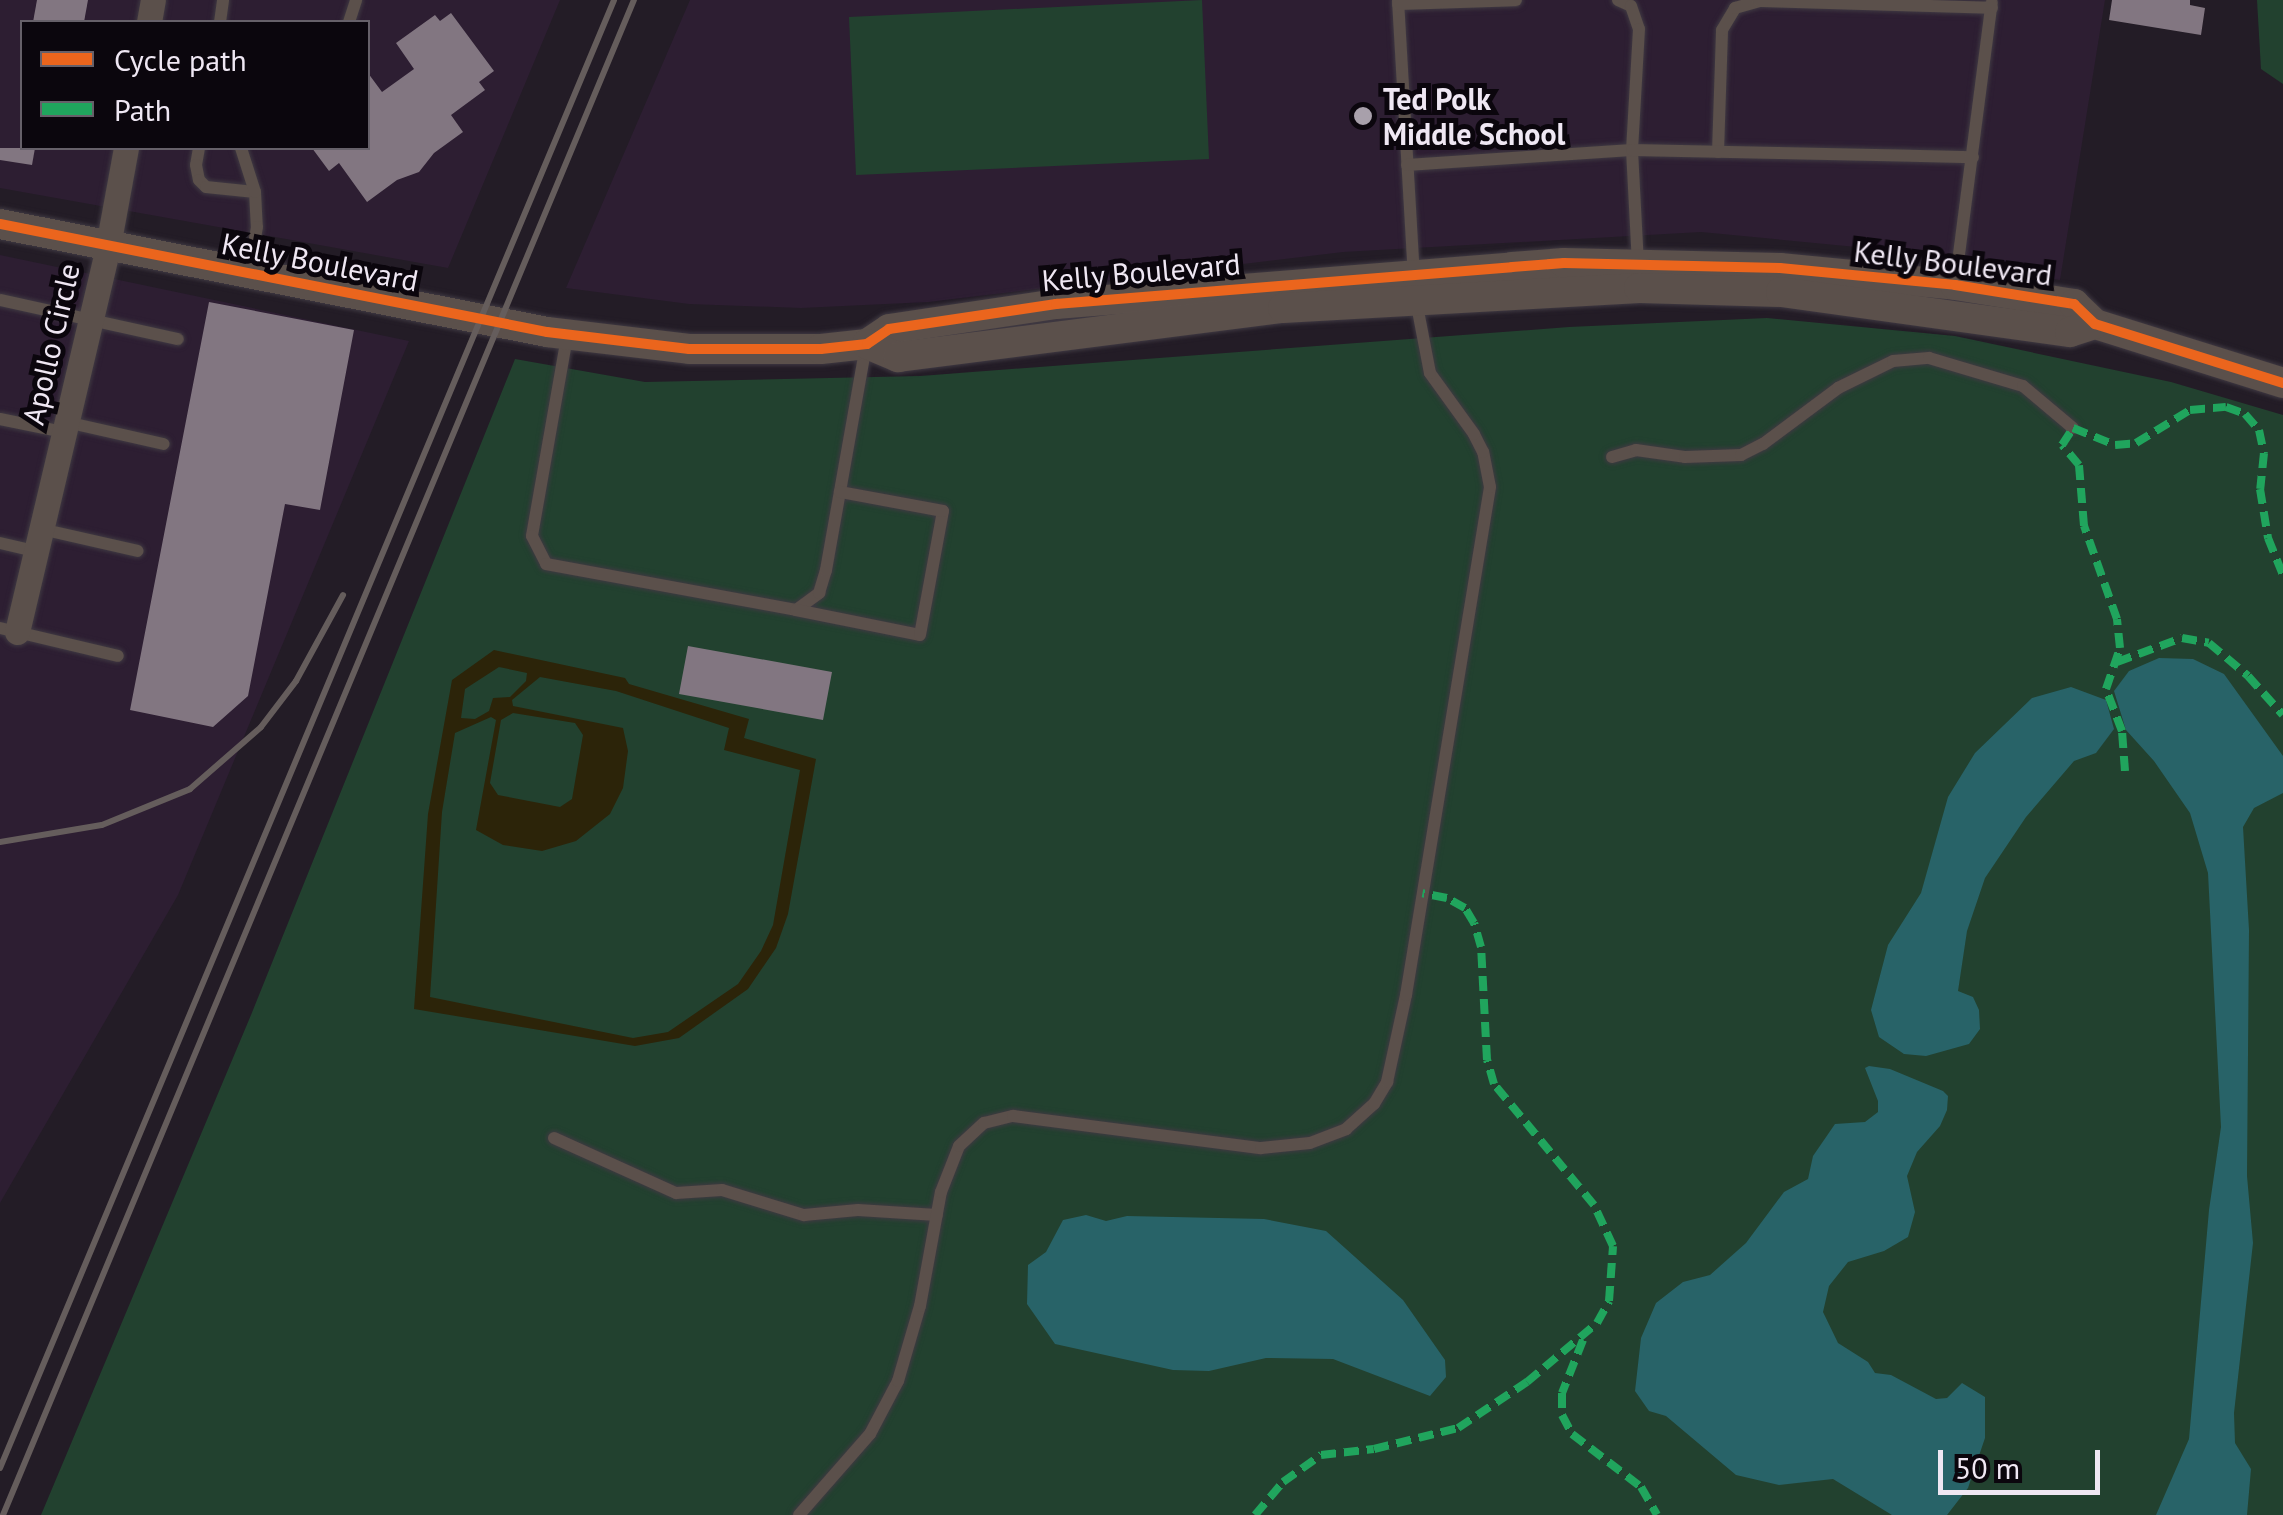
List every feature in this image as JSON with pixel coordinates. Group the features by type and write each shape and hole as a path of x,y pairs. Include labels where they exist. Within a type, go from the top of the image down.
{"street":[{"name":"Apollo Circle","path":"9,630 38,540 108,246 126,150"},
{"name":"Kelly Boulevard","path":"0,224 568,334 689,350 866,344 890,329 1056,304 1415,287 1781,292 2070,332 2095,324"},
{"name":"Kelly Boulevard","path":"1415,287 1564,263 1780,268 1955,285 2074,304 2095,324 2283,383"}],"lane":[{"path":"800,1515 870,1434 898,1381 920,1306 937,1215 959,1146 984,1123 1013,1116 1261,1148 1310,1143 1346,1129 1374,1104 1387,1082 1406,996 1490,486 1484,452 1430,372 1415,287 1398,2 1516,0"},
{"path":"1618,0 1631,6 1639,29 1632,150 1638,264"},
{"path":"1718,152 1726,17 1747,2 1992,4 1955,285"},
{"path":"199,150 199,180 206,187 256,192"},
{"path":"242,150 256,192 257,227 248,273"},
{"path":"1407,166 1632,150 1974,157"},
{"path":"0,300 178,338"},
{"path":"568,334 532,536 546,564 920,635 943,511 840,492"},
{"path":"796,610 818,593 866,344"},
{"path":"1612,457 1636,450 1685,457 1741,456 1838,388 1893,361 1929,358 2023,386 2073,428"},
{"path":"0,419 164,444"},
{"path":"0,542 38,540 138,550"},
{"path":"9,630 118,656"},
{"path":"554,1138 676,1193 722,1190 804,1214 858,1210 937,1215"}],"shaded area":[{"path":"0,0 560,0 448,268 0,188"},
{"name":"Ted Polk Middle School","path":"690,0 2105,0 2060,280 1898,251 1701,232 1343,252 928,302 801,308 689,304 566,288"},
{"path":"0,255 409,341 178,895 0,1203"}],"green space":[{"path":"1202,0 1209,159 856,175 849,17"},
{"path":"2257,0 2283,0 2283,84 2261,69"},
{"path":"1767,318 1955,336 2171,382 2283,415 2283,1515 41,1515 251,1015 515,359 645,382 920,376 1569,327"}],"sand":[{"path":"494,650 625,678 629,684 749,719 744,738 816,759 788,914 776,948 748,989 679,1038 635,1046 414,1009 428,814 452,680","holes":["499,667 527,673 526,681 510,697 493,698 489,711 475,719 461,718 465,689","540,677 616,691 729,728 724,750 800,770 773,925 761,951 738,984 668,1032 633,1038 430,997 442,812 455,733 491,717 496,720 476,830 503,845 542,851 576,841 610,814 623,788 628,751 623,728 513,706 512,700","513,713 575,723 583,735 572,799 560,807 498,795 490,783 501,720"]}],"water":[{"path":"2159,658 2193,659 2224,674 2283,756 2283,793 2254,808 2243,827 2249,930 2247,1176 2253,1243 2234,1413 2235,1443 2251,1469 2247,1515 2156,1515 2189,1439 2209,1210 2221,1127 2208,873 2190,813 2154,761 2126,730 2114,691 2129,671"},
{"path":"2071,687 2106,700 2114,729 2096,753 2074,761 2026,817 1985,878 1967,931 1958,991 1973,997 1979,1010 1980,1029 1969,1044 1926,1056 1904,1054 1879,1037 1871,1010 1888,945 1921,893 1948,797 1975,753 2032,698"},
{"path":"1865,1068 1890,1069 1943,1091 1948,1096 1947,1110 1940,1126 1917,1152 1907,1176 1915,1212 1908,1237 1884,1251 1848,1262 1829,1286 1823,1312 1838,1343 1868,1362 1875,1373 1891,1375 1936,1399 1947,1398 1962,1383 1985,1397 1985,1438 1968,1488 1947,1515 1892,1515 1833,1479 1779,1485 1736,1475 1666,1416 1649,1411 1635,1391 1641,1338 1656,1303 1683,1282 1710,1275 1746,1243 1784,1192 1808,1179 1813,1156 1835,1124 1865,1122 1878,1112 1878,1101"},
{"path":"1086,1215 1106,1221 1127,1216 1264,1219 1326,1231 1403,1300 1445,1360 1446,1377 1430,1396 1333,1359 1266,1358 1209,1371 1173,1370 1055,1344 1027,1304 1028,1265 1046,1252 1063,1220"}],"building":[{"path":"37,0 88,0 84,20 33,20"},
{"path":"2112,0 2190,0 2190,5 2205,8 2201,35 2109,20"},
{"path":"451,13 494,71 479,82 485,90 451,115 463,132 434,153 419,172 397,180 367,202 339,163 329,171 313,150 370,150 370,76 382,92 414,69 396,43 435,15 440,21"},
{"path":"0,148 35,150 32,165 0,160"},
{"path":"209,302 354,330 320,510 285,504 248,696 213,727 130,710"},
{"path":"688,646 832,672 823,720 679,694"}],"railway":[{"path":"0,1468 614,0"},
{"path":"3,1515 634,0"},
{"path":"0,842 102,825 190,789 261,727 296,681 343,595"}],"marked path":[{"path":"2125,771 2122,731 2106,689 2120,648 2117,619 2084,526 2079,465 2062,445 2073,428 2115,445 2136,443 2190,410 2226,407 2245,414 2259,430 2264,453 2260,489 2268,538 2283,575"},
{"path":"2117,662 2182,638 2209,643 2248,676 2283,715"},
{"path":"1255,1515 1283,1482 1321,1455 1374,1449 1458,1428 1527,1382 1597,1323 1609,1301 1613,1246 1594,1205 1494,1084 1487,1060 1481,947 1474,923 1465,908 1447,898 1422,893"},
{"path":"1583,1340 1562,1393 1562,1415 1572,1434 1641,1487 1657,1515"}],"cycle path":[{"path":"0,224 547,332 689,349 821,349 867,344 889,329 1056,304 1564,263 1780,268 1955,285 2074,304 2095,324 2283,383"}],"place":[{"name":"Ted Polk Middle School","path":"1363,116"}]}
